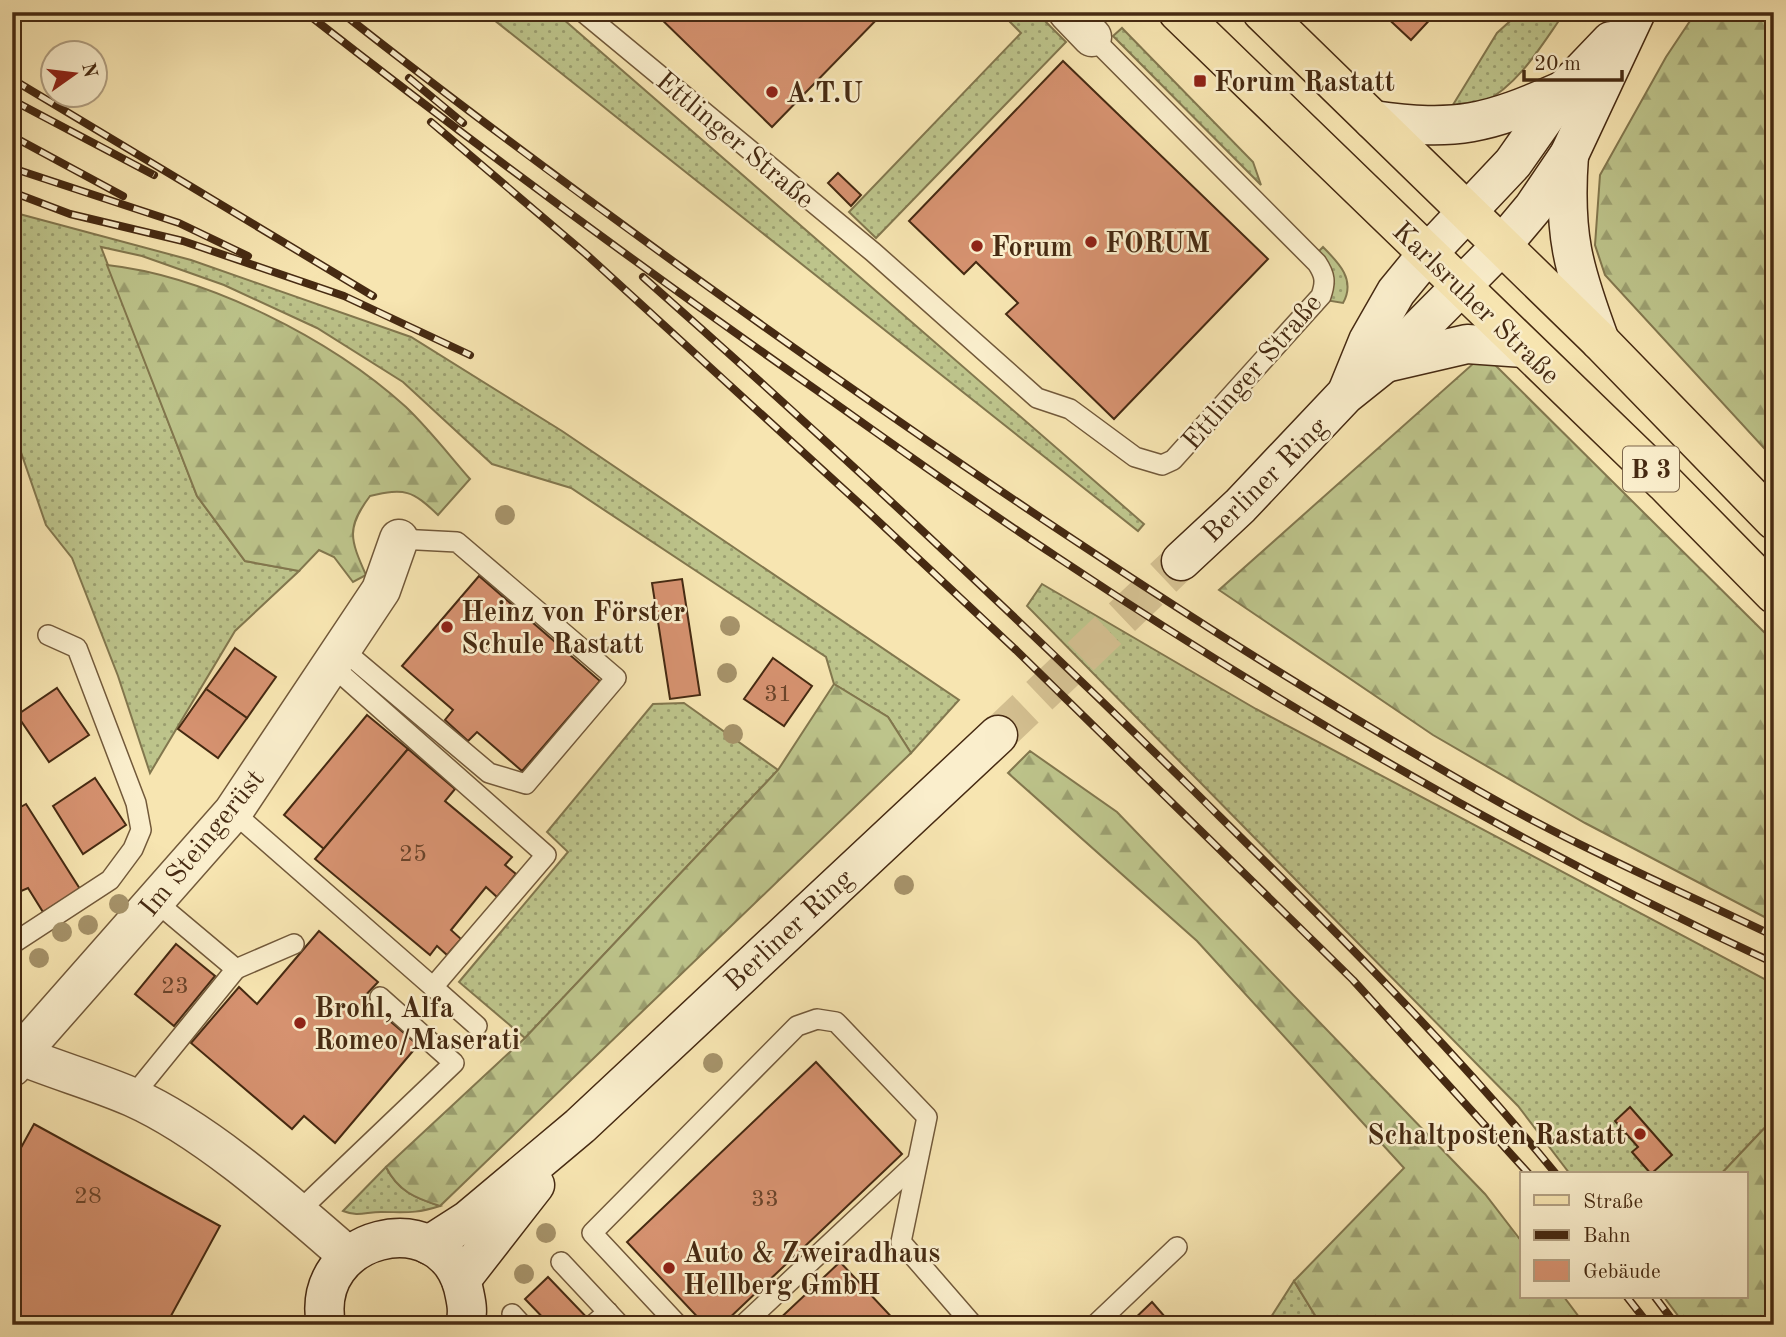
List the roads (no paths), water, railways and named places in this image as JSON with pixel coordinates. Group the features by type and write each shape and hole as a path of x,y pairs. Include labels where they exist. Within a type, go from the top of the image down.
{"main road":[{"name":"Karlsruher Straße","path":"1178,12 1665,483 1774,594"},
{"name":"Karlsruher Straße","path":"1262,12 1600,341 1774,520"}],"street":[{"name":"Berliner Ring","path":"1345,395 1368,341 1396,292 1427,253 1513,163 1566,89 1634,15"},
{"name":"Berliner Ring","path":"1181,562 1240,506 1345,395 1385,363 1502,245 1533,208 1569,155 1634,15"},
{"path":"1373,120 1411,125 1470,125 1506,116 1566,89"},
{"path":"1569,155 1566,201 1568,238 1575,274 1600,341"},
{"path":"1385,363 1467,344 1524,348"},
{"name":"Im Steingerüst","path":"347,1255 298,1212 168,1115 132,1097 15,1058 233,812 381,590 399,539"},
{"name":"Berliner Ring","path":"429,1245 468,1220 580,1126 998,735"},
{"name":"Berliner Ring","path":"461,1280 580,1126"},
{"path":"326,1325 326,1293 333,1274 347,1255 370,1242 390,1237 429,1245 453,1266 461,1280 467,1301 465,1325"}],"lane":[{"name":"Ettlinger Straße","path":"583,12 873,253 1037,398 1070,409 1135,457 1162,465 1173,460 1321,296 1325,284 1324,273 1080,24"},
{"path":"337,657 489,773 526,784 616,678 457,542 399,539"},
{"name":"Im Steingerüst","path":"12,944 110,880 133,849 141,830 136,803 77,648 48,635"},
{"path":"337,657 546,855 433,987"},
{"path":"233,812 477,1026"},
{"path":"155,901 236,969"},
{"path":"132,1097 236,969 294,944"},
{"path":"298,1212 454,1063 380,998"},
{"path":"678,1325 592,1233 797,1026 817,1019 836,1022 927,1117 901,1242 972,1325"},
{"path":"743,1325 917,1162"},
{"path":"1095,1325 1177,1247"},
{"path":"561,1262 607,1320"}],"tunnel":[{"path":"998,735 1181,561"}],"railway":[{"path":"305,12 494,157 686,297 964,494 1141,612 1406,773 1588,872 1774,963"},
{"path":"341,12 520,149 824,369 1066,535 1230,641 1396,743 1517,812 1774,936"},
{"path":"409,78 463,123"},
{"path":"12,79 373,296"},
{"path":"12,100 154,175"},
{"path":"431,122 587,255 1016,650 1353,980 1527,1172"},
{"path":"12,136 123,196"},
{"path":"12,168 179,223 248,256"},
{"path":"12,192 70,214 183,241 344,296 470,355"},
{"path":"643,277 922,530 1194,791 1426,1026 1554,1172"},
{"path":"1628,1298 1649,1325"},
{"path":"1656,1298 1676,1325"}],"place":[{"name":"Forum Rastatt","path":"1200,81"},
{"name":"A.T.U","path":"772,92"},
{"name":"FORUM","path":"1091,242"},
{"name":"Forum","path":"977,246"},
{"name":"Heinz von Förster Schule Rastatt","path":"447,627"},
{"name":"Brohl, Alfa Romeo/Maserati","path":"300,1023"},
{"name":"Schaltposten Rastatt","path":"1640,1134"},
{"name":"Auto & Zweiradhaus Hellberg GmbH","path":"669,1268"}]}
